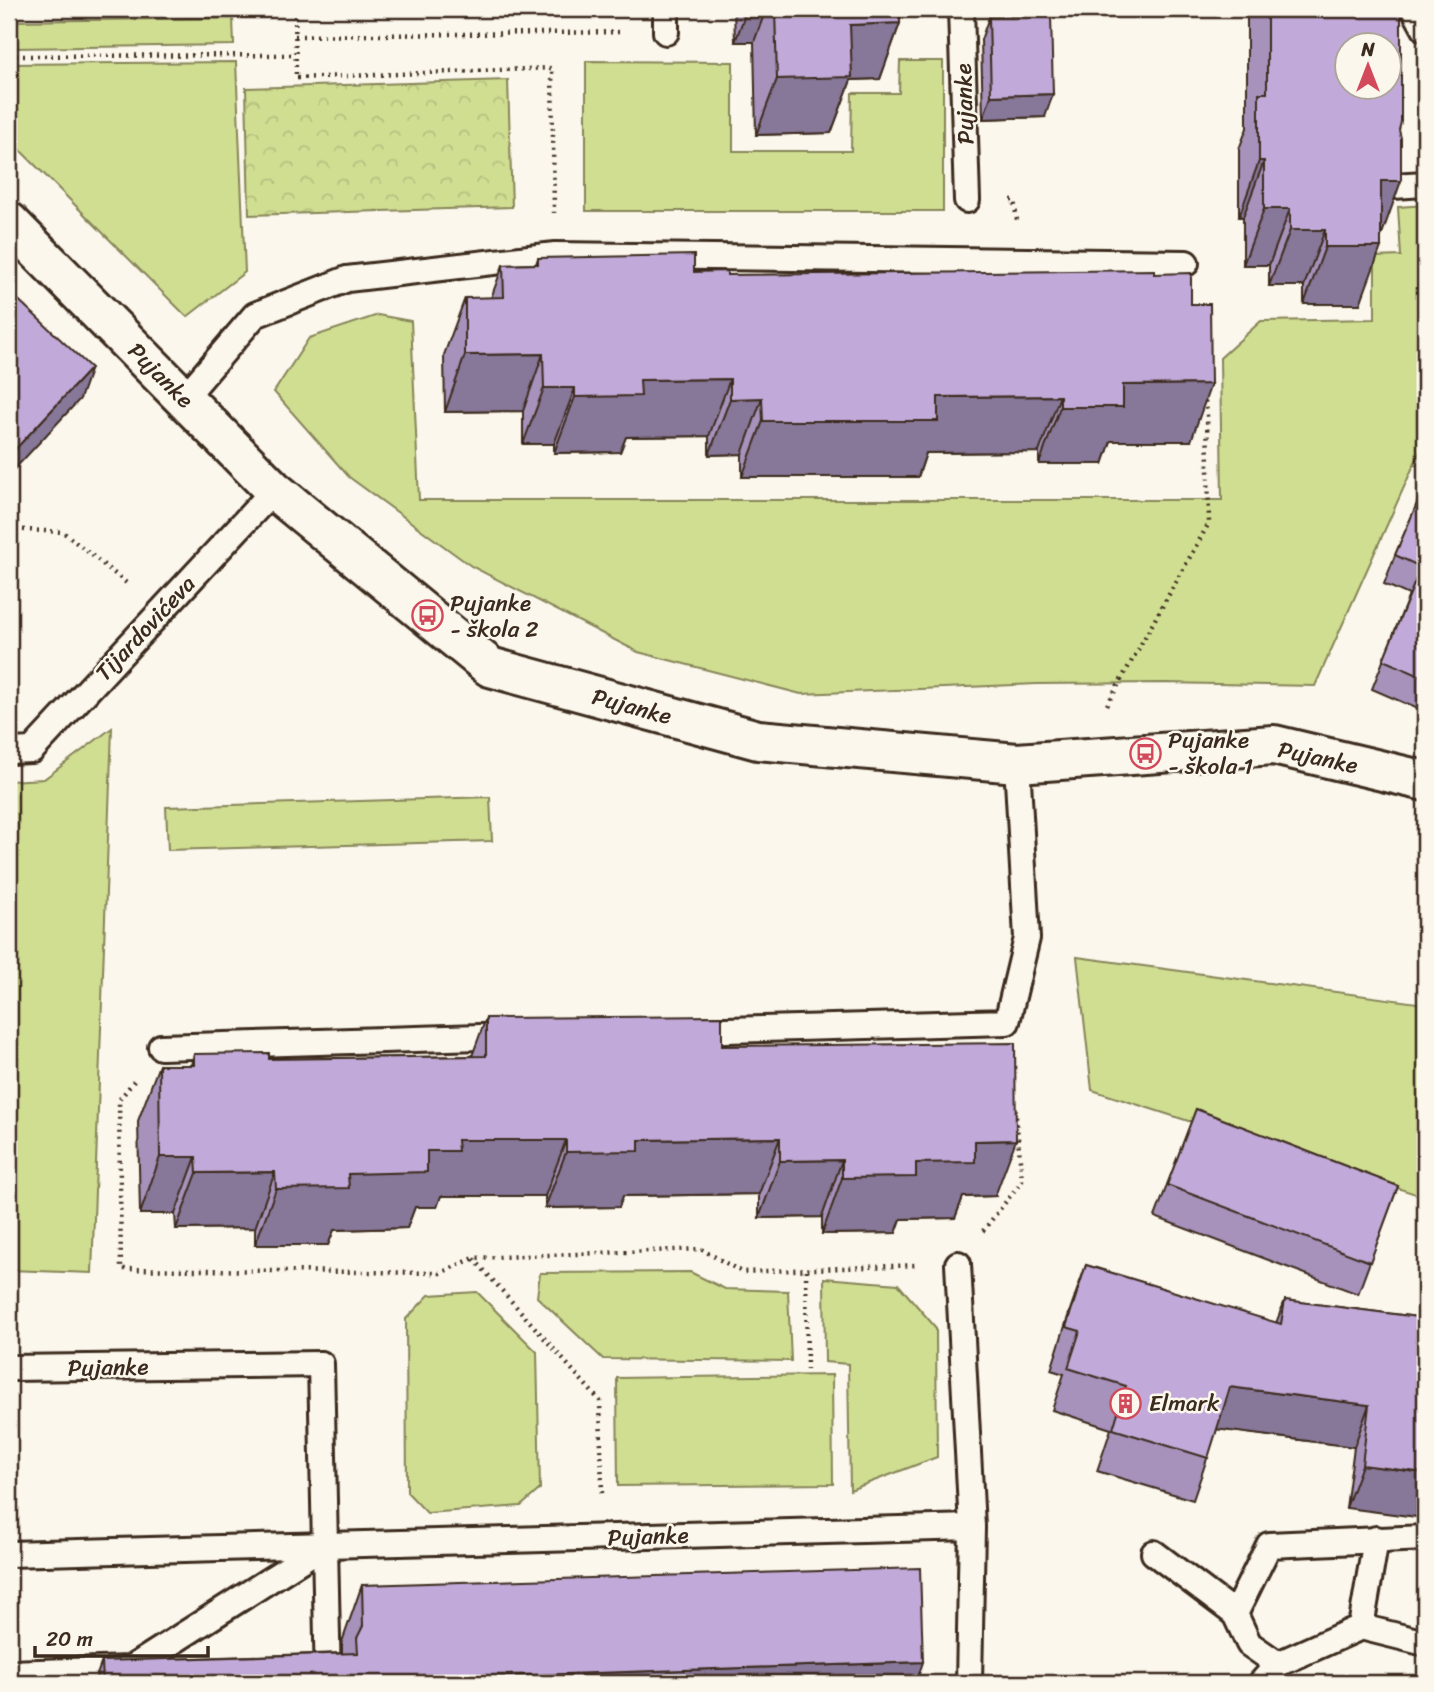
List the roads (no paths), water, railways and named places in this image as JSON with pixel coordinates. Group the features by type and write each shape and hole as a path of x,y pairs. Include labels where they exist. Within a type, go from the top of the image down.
{"street":[{"name":"Pujanke","path":"9,222 274,490 490,667 758,740 1017,762 1274,745 1425,781"}],"lane":[{"name":"Pujanke","path":"961,9 967,200"},
{"path":"1414,9 1425,29"},
{"path":"1393,186 1425,184"},
{"path":"184,398 255,315 346,279 555,256 1186,263"},
{"name":"Tijardovićeva","path":"9,751 32,750 274,490"},
{"path":"660,1032 1007,1022 1027,938 1017,762"},
{"path":"161,1047 536,1036"},
{"path":"958,1264 972,1527 969,1683"},
{"name":"Pujanke","path":"9,1368 321,1364 323,1545"},
{"name":"Pujanke","path":"9,1554 972,1527"},
{"path":"1235,1614 1269,1545 1425,1538"},
{"path":"1361,1627 1376,1539"},
{"path":"9,1672 131,1669 323,1545"},
{"path":"323,1545 328,1683"},
{"path":"1154,1553 1235,1614 1249,1644 1278,1664"},
{"path":"1261,1683 1278,1664 1361,1627 1425,1643"}],"place":[{"name":"Pujanke - škola 2","path":"427,616"},
{"name":"Pujanke - škola 1","path":"1145,753"},
{"name":"Elmark","path":"1126,1403"}]}
